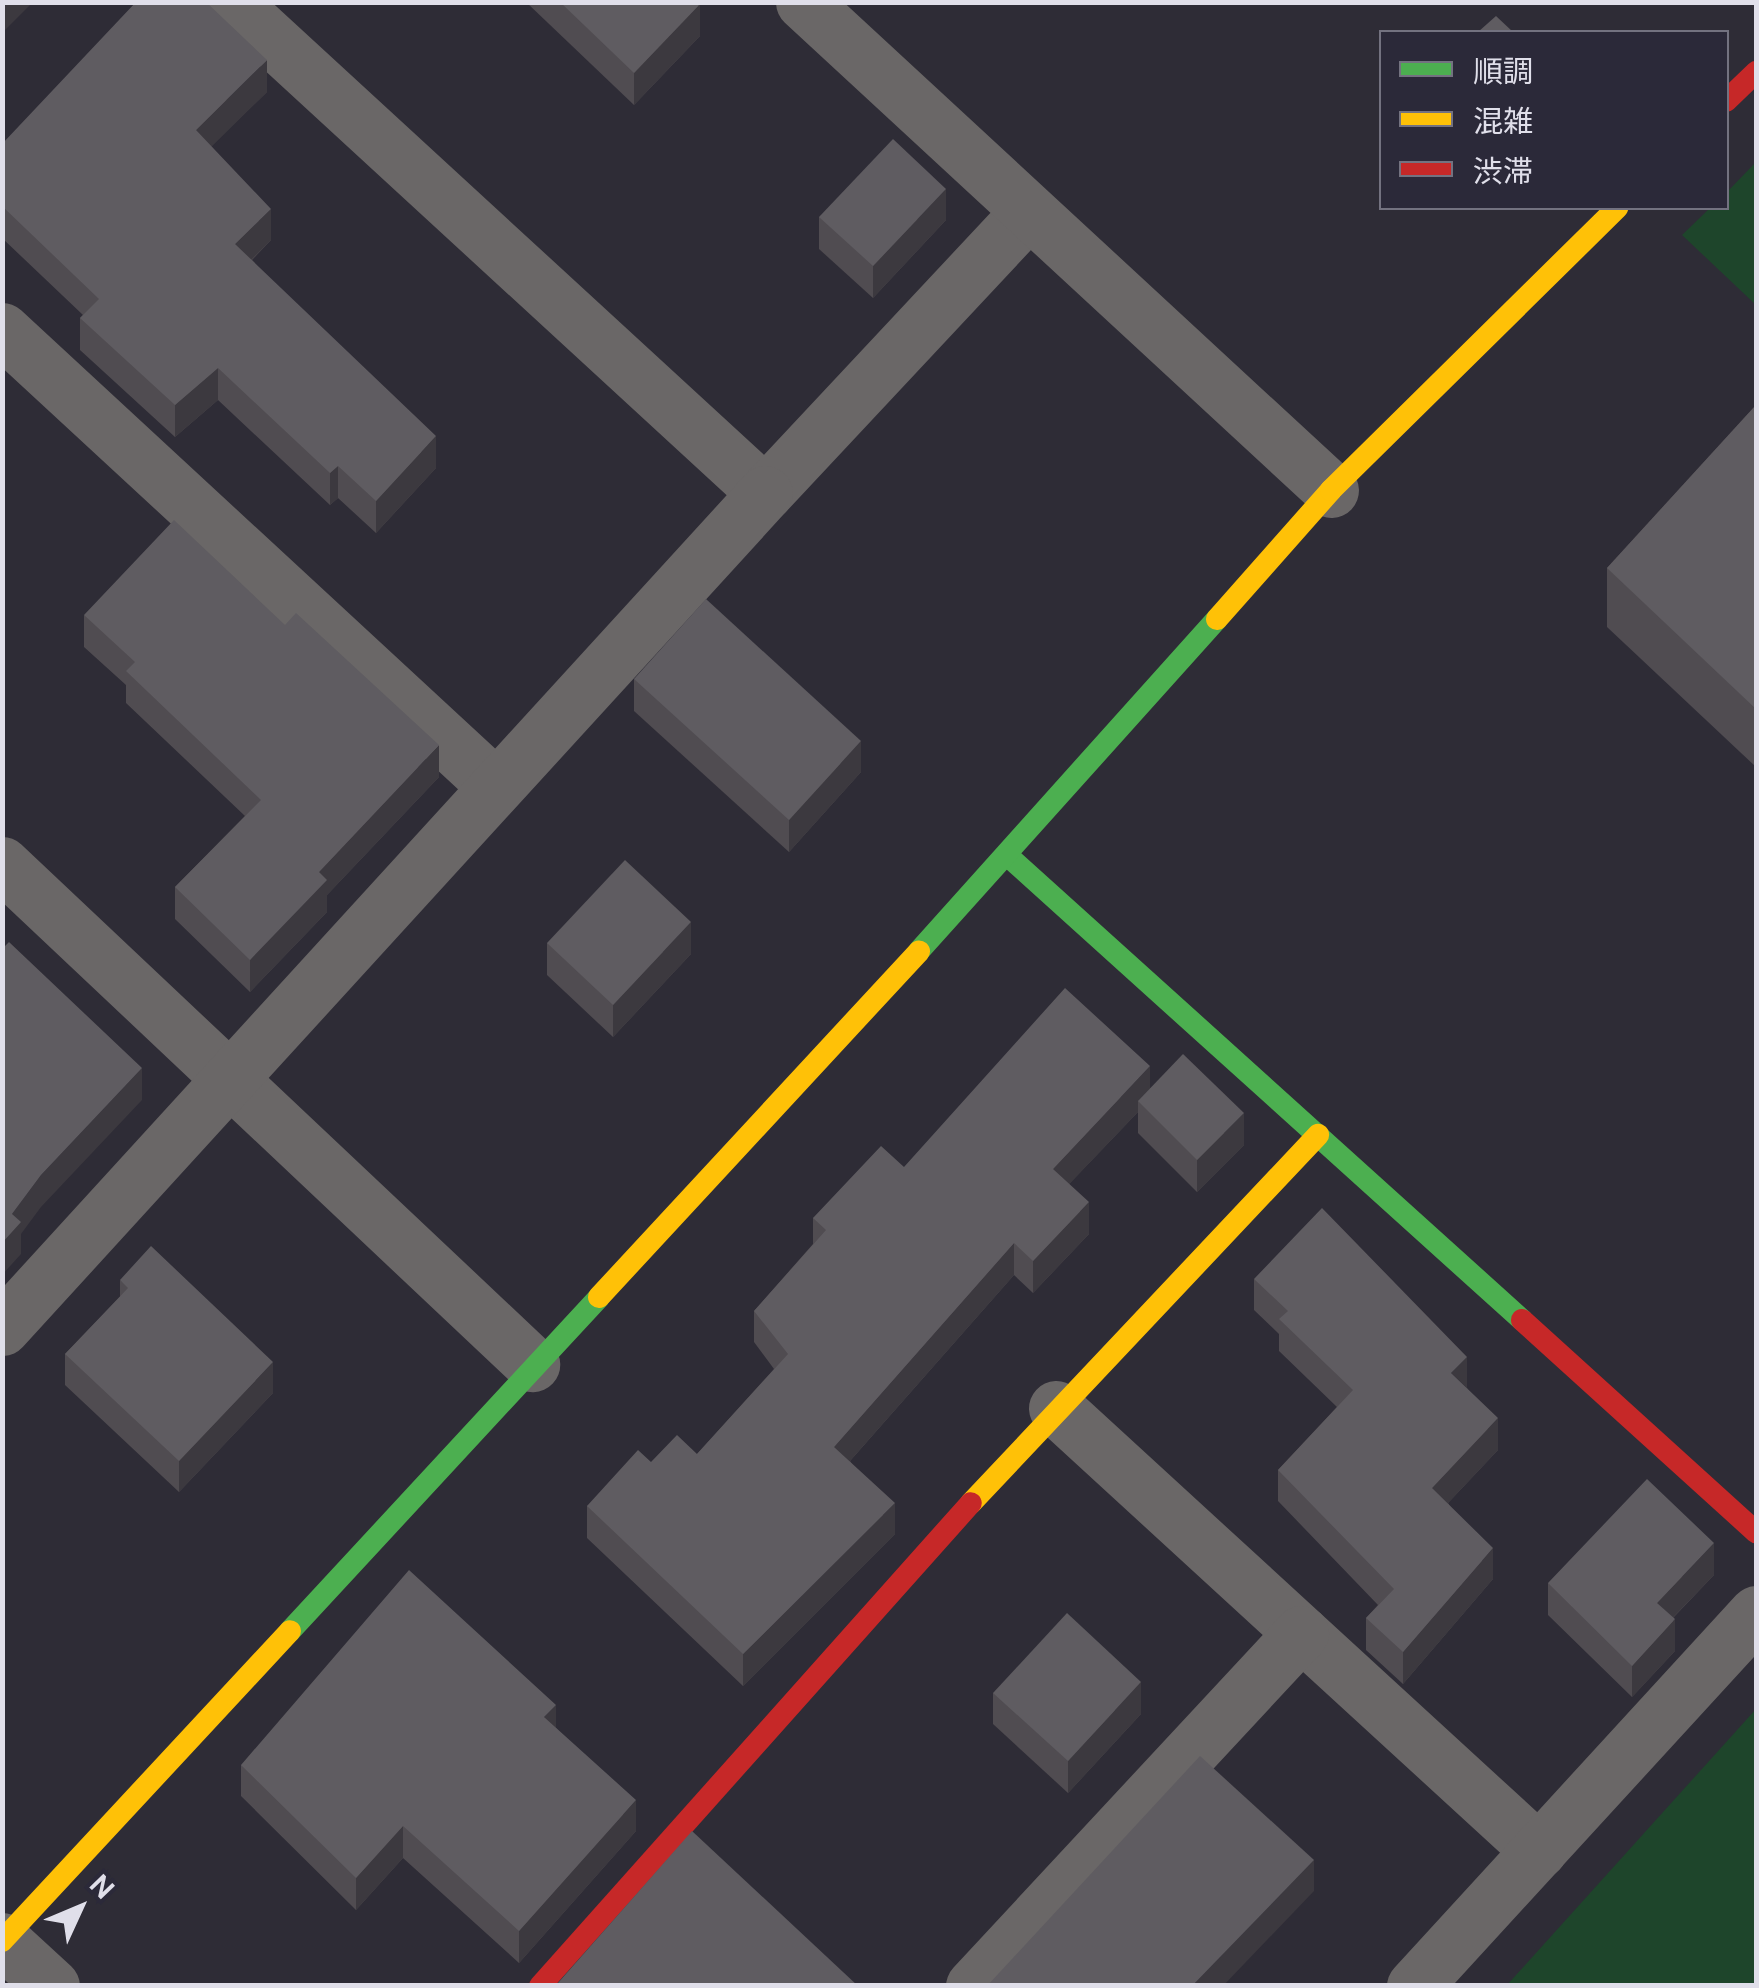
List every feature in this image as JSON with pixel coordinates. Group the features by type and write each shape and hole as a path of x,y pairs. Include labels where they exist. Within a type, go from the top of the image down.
{"street":[{"path":"231,2 765,493"},
{"path":"804,2 1026,214 1330,490"},
{"path":"1729,98 1756,72"},
{"path":"52,1986 3,1941 532,1364 1008,856 1330,490 1615,210"},
{"path":"2,1328 493,784 1026,214"},
{"path":"2,330 493,784"},
{"path":"1008,856 1756,1532"},
{"path":"2,864 233,1075 532,1364"},
{"path":"540,1986 1056,1408 1318,1135"},
{"path":"1056,1408 1539,1850"},
{"path":"1414,1986 1756,1613"},
{"path":"974,1986 1300,1633"}],"green space":[{"path":"1756,162 1756,305 1682,235 1708,210 1729,210 1729,190"},
{"path":"1756,1709 1756,1985 1507,1985"}],"building":[{"path":"136,2 206,2 267,60 196,130 271,209 235,244 436,436 376,501 338,466 330,473 218,368 175,405 80,318 99,299 2,206 2,144"},
{"path":"560,2 698,2 700,4 634,73"},
{"path":"1496,16 1511,30 1480,30"},
{"path":"893,139 946,189 873,266 819,217"},
{"path":"1756,405 1756,709 1607,568"},
{"path":"174,520 285,625 296,613 439,745 319,872 327,880 250,960 175,887 261,800 126,671 135,662 84,615"},
{"path":"706,599 861,741 789,820 634,679"},
{"path":"625,860 691,922 613,1005 547,943"},
{"path":"9,942 142,1068 41,1175 12,1214 21,1222 2,1243 2,949"},
{"path":"1065,988 1150,1066 1053,1169 1089,1202 1033,1261 1014,1243 834,1447 895,1503 743,1654 587,1506 638,1450 651,1462 677,1435 697,1454 788,1354 754,1311 826,1230 813,1218 881,1146 904,1167"},
{"path":"1183,1054 1244,1113 1197,1160 1138,1101"},
{"path":"1322,1208 1467,1357 1451,1373 1498,1418 1432,1488 1493,1548 1403,1652 1366,1618 1394,1589 1278,1470 1353,1390 1279,1319 1288,1311 1254,1279"},
{"path":"151,1246 273,1362 179,1461 65,1354 128,1288 120,1280"},
{"path":"1647,1479 1714,1543 1657,1603 1675,1619 1632,1666 1548,1583"},
{"path":"409,1570 556,1705 544,1717 636,1800 519,1931 403,1826 356,1878 241,1765"},
{"path":"1067,1613 1141,1682 1068,1761 993,1693"},
{"path":"1200,1756 1314,1860 1192,1986 987,1986"},
{"path":"692,1831 858,1986 558,1986"}],"traffic: fast":[{"path":"919,951 1217,619"},
{"path":"1008,856 1522,1320"},
{"path":"290,1631 599,1297"}],"traffic: slow":[{"path":"1217,619 1331,490 1615,210"},
{"path":"599,1297 919,951"},
{"path":"971,1503 1318,1135"},
{"path":"2,1941 290,1631"}],"traffic: jam":[{"path":"1729,98 1756,72"},
{"path":"1522,1320 1756,1532"},
{"path":"540,1986 971,1503"}]}
